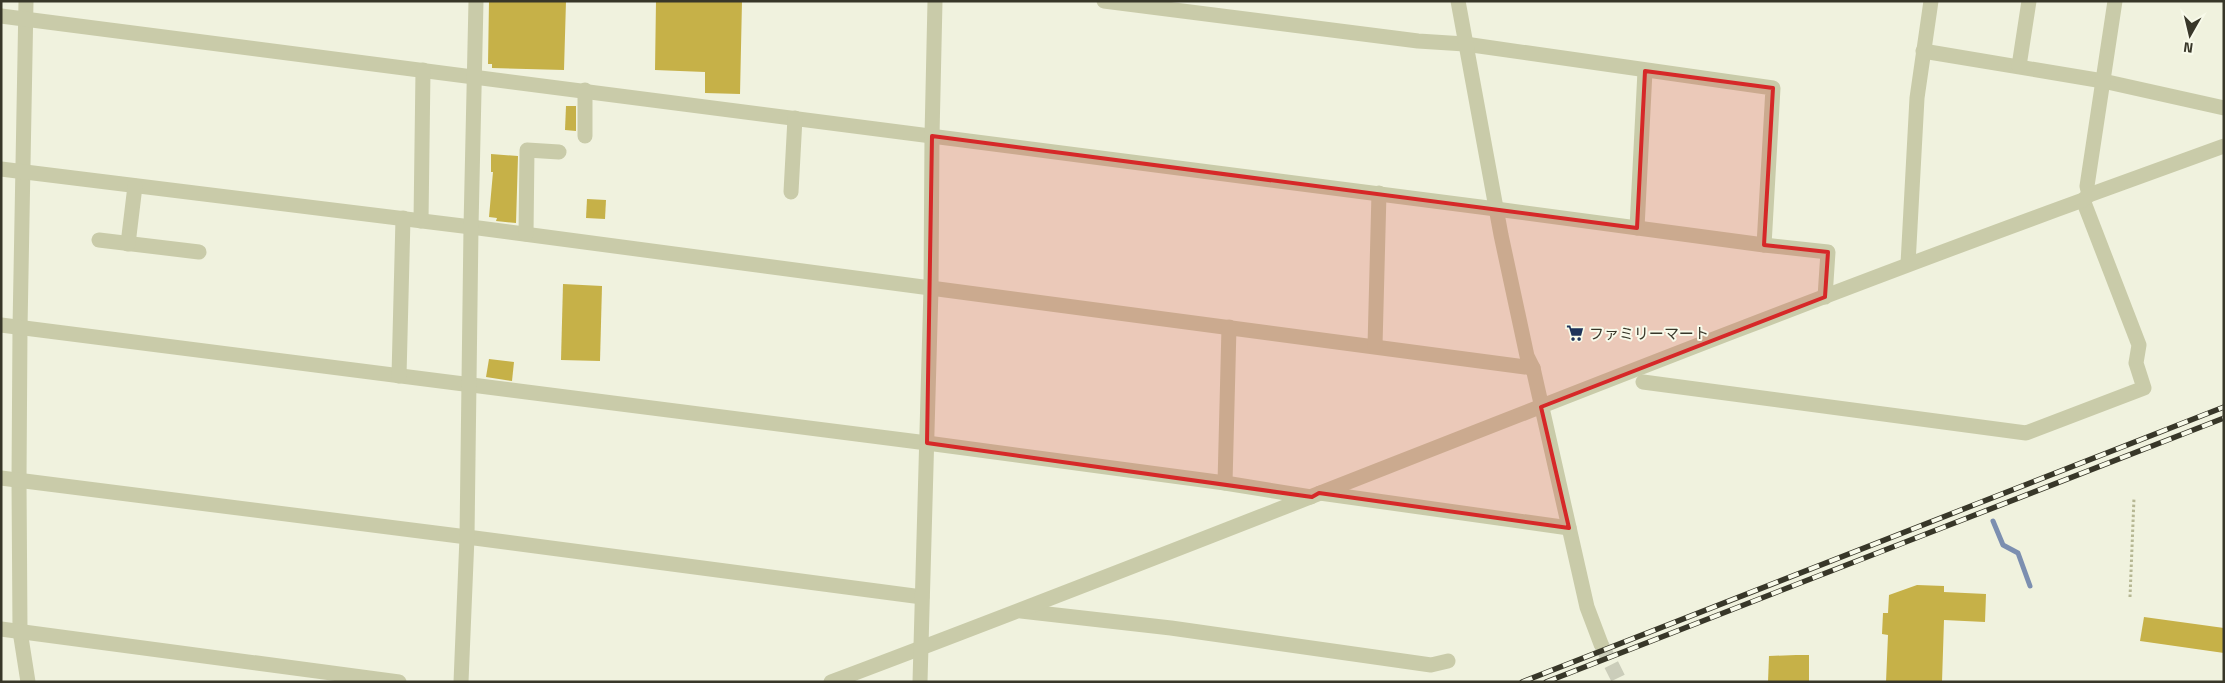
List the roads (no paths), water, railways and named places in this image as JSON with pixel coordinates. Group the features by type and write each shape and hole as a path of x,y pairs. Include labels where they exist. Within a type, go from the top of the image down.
{"street":[{"path":"26,1 19,480 20,631 28,682"},
{"path":"461,682 468,537 468,385 476,1"},
{"path":"920,682 931,288 935,1"},
{"path":"1104,1 1418,41 1465,44 1773,88 1764,245"},
{"path":"1458,1 1496,209 1527,356 1532,368 1587,607 1601,644"},
{"path":"1908,264 1916,98 1931,1"},
{"path":"2019,66 2029,1"},
{"path":"1643,382 2026,433 2144,388 2136,362 2139,346 2086,198 2115,1"},
{"path":"1,16 1828,252 1825,297"},
{"path":"1923,51 2103,81 2224,108"},
{"path":"421,221 423,70"},
{"path":"1637,228 1645,71"},
{"path":"585,90 585,136"},
{"path":"791,192 795,118"},
{"path":"831,682 1908,264 2224,146"},
{"path":"526,234 528,150 559,152"},
{"path":"1,169 403,218 1532,368"},
{"path":"128,244 135,186"},
{"path":"1376,346 1379,194"},
{"path":"399,376 403,218"},
{"path":"99,240 199,252"},
{"path":"1,326 927,443 1568,528"},
{"path":"1225,483 1229,327"},
{"path":"1,478 922,597"},
{"path":"1018,610 1431,664 1448,661"},
{"path":"1,629 399,682"}],"waterway":[{"path":"1993,521 2003,545 2018,553 2030,586"}],"tunnel":[{"path":"1601,644 1620,682"}],"railway":[{"path":"1522,682 2224,407"},
{"path":"1546,682 2224,418"}],"place":[{"name":"ファミリーマート","path":"1575,333"}]}
